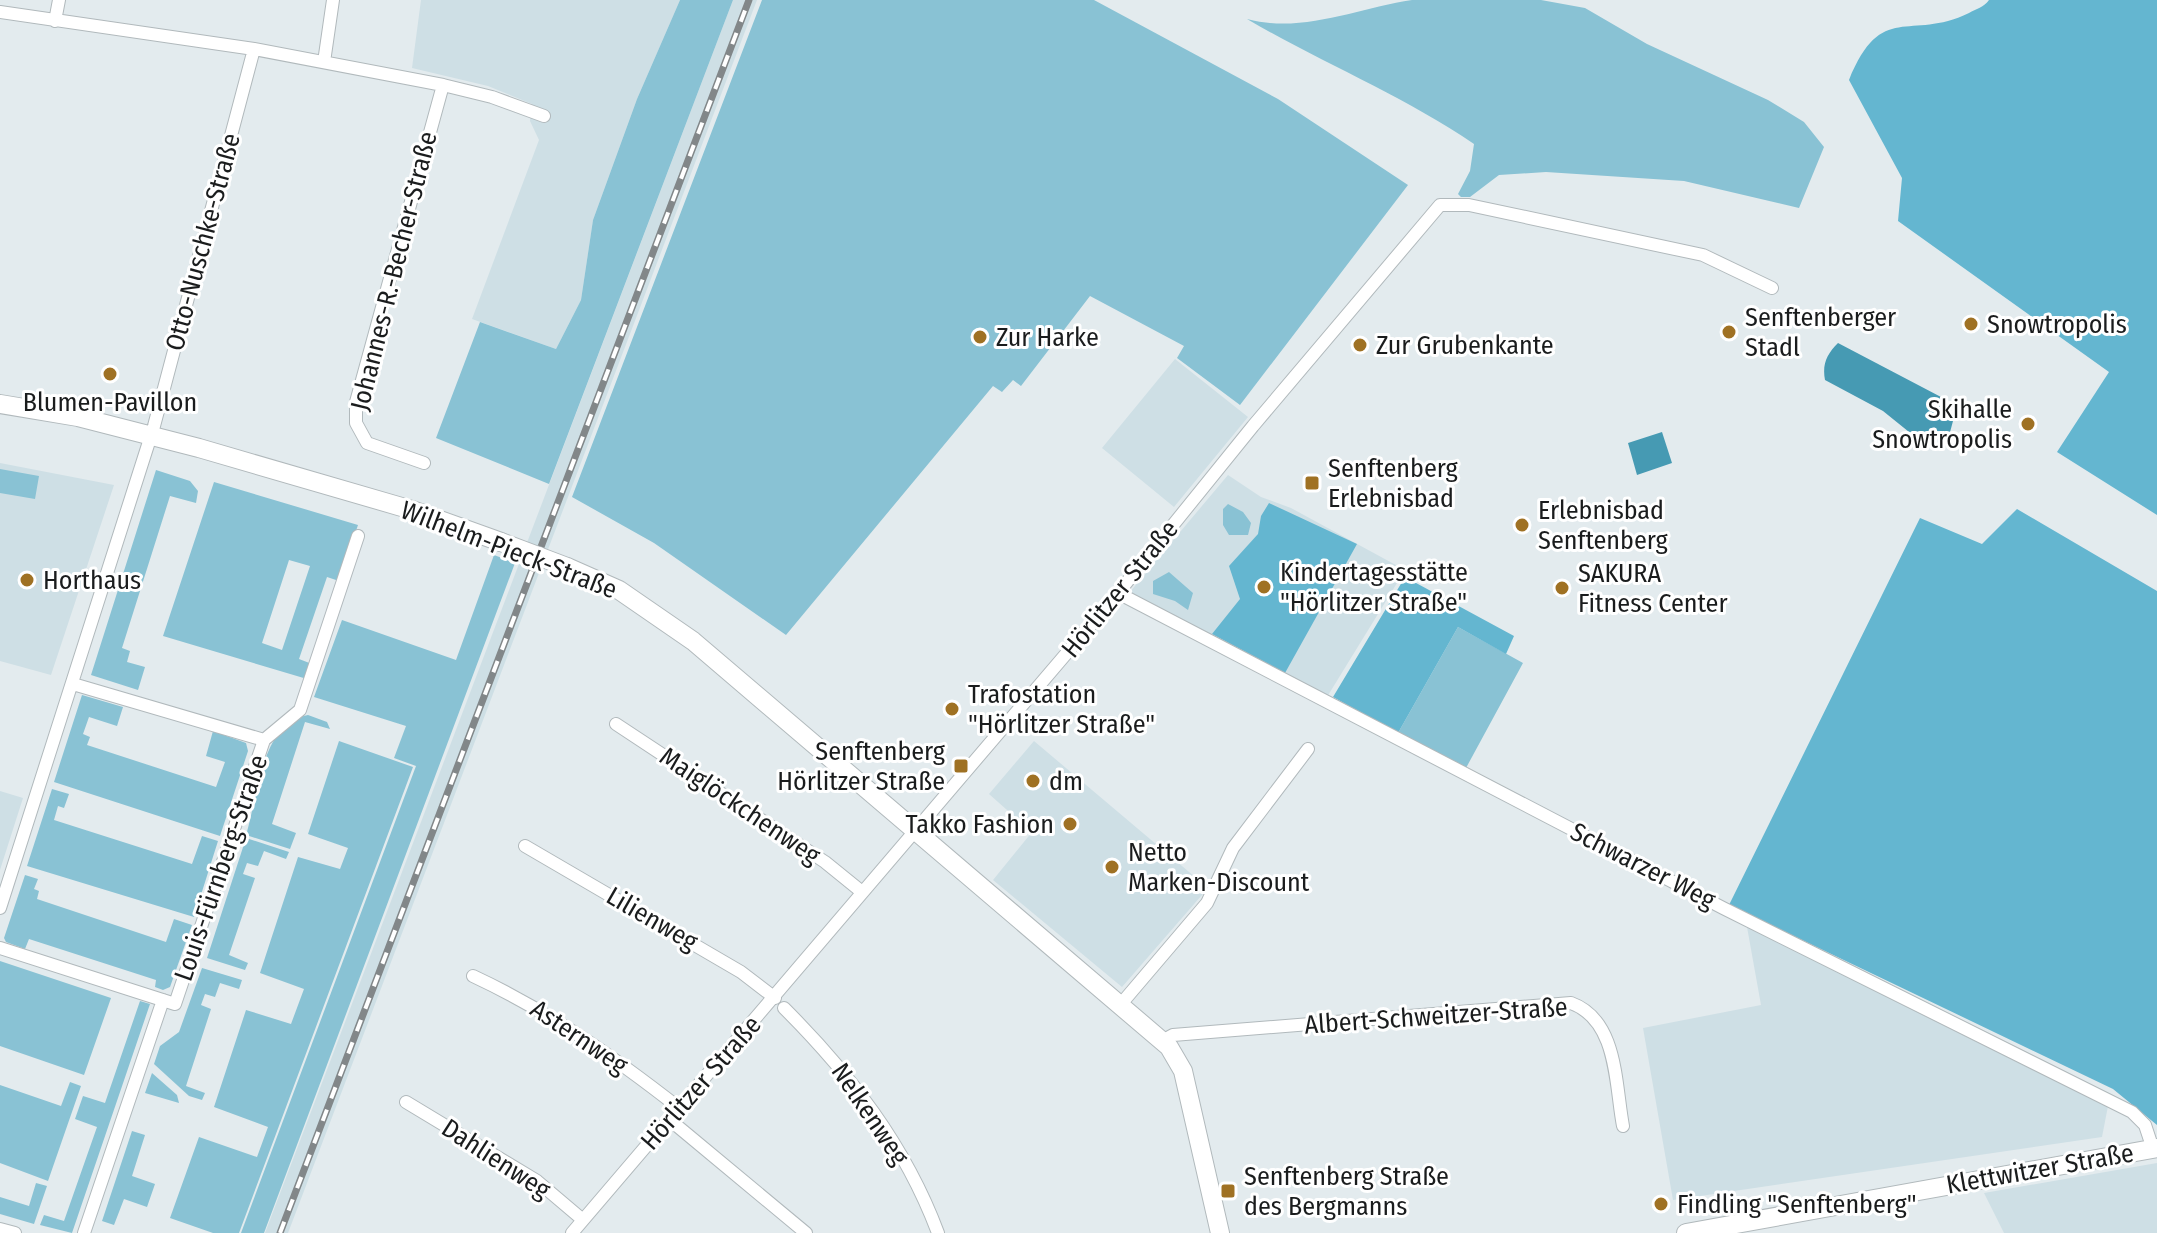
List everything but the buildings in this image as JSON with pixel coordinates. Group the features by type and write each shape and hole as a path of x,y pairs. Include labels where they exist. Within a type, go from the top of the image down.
{"main road":[{"name":"Wilhelm-Pieck-Straße","path":"0,394 62,407 78,417"},
{"name":"Wilhelm-Pieck-Straße","path":"0,404 78,417 151,435 412,510 567,567 619,590 693,641 1162,1041 1183,1071 1220,1233"},
{"name":"Klettwitzer Straße","path":"1686,1233 2155,1149"}],"street":[{"path":"55,21 59,0"},
{"path":"324,62 333,0"},
{"path":"0,12 324,62 492,97 544,116"},
{"name":"Otto-Nuschke-Straße","path":"0,908 151,435 254,49"},
{"name":"Johannes-R.-Becher-Straße","path":"424,463 367,443 356,423 356,402 443,85"},
{"name":"Hörlitzer Straße","path":"573,1232 679,1108 780,1003 862,892 1118,593 1246,434 1440,205 1469,205 1703,255 1772,288"},
{"path":"264,740 300,710 358,536"},
{"name":"Schwarzer Weg","path":"1118,593 1723,908 2132,1112 2151,1136 2155,1149"},
{"name":"Louis-Fürnberg-Straße","path":"73,684 264,740 84,1233"},
{"name":"Maiglöckchenweg","path":"616,724 825,862 862,892"},
{"path":"1121,1004 1207,903 1233,848 1308,749"},
{"name":"Lilienweg","path":"525,846 741,972 780,1003"},
{"path":"0,948 169,1002"},
{"name":"Asternweg","path":"473,976 525,1000 611,1055 679,1108"},
{"name":"Nelkenweg","path":"780,1003 830,1054 872,1106 894,1140 938,1233"},
{"name":"Albert-Schweitzer-Straße","path":"1162,1041 1173,1035 1571,1003 1585,1008 1607,1037 1623,1126"},
{"name":"Dahlienweg","path":"406,1102 537,1181 583,1220"},
{"path":"670,1120 806,1233"},
{"path":"0,1229 15,1233"}],"shaded area":[{"path":"421,0 680,0 637,99 593,220 581,300 556,349 472,319 539,140 530,121 532,104 488,86 412,68"},
{"path":"680,0 733,0 549,484 436,438 480,322 556,349 581,300 593,220 637,99"},
{"path":"733,0 757,0 288,1233 265,1233"},
{"path":"762,0 1094,0 1278,99 1408,185 1240,405 1177,358 1184,346 1090,296 1021,386 1013,380 1002,392 993,386 786,635 654,543 572,497"},
{"path":"1412,0 1541,0 1585,8 1647,44 1768,100 1804,122 1824,147 1799,208 1684,181 1546,172 1499,175 1470,197 1461,197 1458,194 1470,171 1474,144 1419,110 1247,19 1268,23 1309,22"},
{"path":"1989,0 2157,0 2157,515 2057,452 2109,372 1898,221 1902,178 1849,80 1861,55 1873,40 1886,31 1948,21 1980,8"},
{"path":"1838,343 1941,397 1953,421 1949,436 1936,446 1914,436 1883,411 1825,380 1826,360"},
{"path":"1175,359 1248,417 1174,507 1102,448"},
{"path":"1662,432 1672,463 1637,475 1628,443"},
{"path":"0,463 114,485 51,675 0,661"},
{"path":"0,469 39,476 35,499 0,493"},
{"path":"156,470 190,481 198,491 196,503 170,496 122,648 130,651 127,662 145,667 138,690 91,675"},
{"name":"Kindertagesstätte \"Hörlitzer Straße\"","path":"1228,475 1261,497 1291,508 1405,570 1327,697 1133,596 1131,591 1138,582"},
{"path":"214,482 358,525 339,581 327,577 299,659 312,664 307,679 163,636","holes":["289,560 310,566 282,650 262,643"]},
{"path":"1269,503 1357,544 1285,673 1212,634 1240,599 1229,566 1258,534 1261,516"},
{"path":"1228,504 1243,512 1251,523 1248,535 1229,535 1223,525 1223,509"},
{"path":"2017,509 2157,591 2157,1125 2113,1089 1729,905 1920,518 1982,544"},
{"path":"494,555 515,563 264,1233 241,1233 416,766 394,758 406,726 314,697 342,620 456,660"},
{"path":"1169,572 1193,593 1188,610 1175,601 1153,594 1153,581"},
{"path":"1405,577 1514,636 1506,654 1458,627 1398,733 1333,697"},
{"path":"1458,627 1523,663 1466,768 1398,733"},
{"path":"82,695 123,707 117,726 89,717 83,734 90,737 87,745 216,787 225,762 206,756 213,731 246,743 248,751 220,836 54,782"},
{"path":"308,715 327,722 330,729 305,722 272,824 296,833 290,849 246,835 270,747 292,721"},
{"path":"339,741 413,767 239,1233 213,1233 170,1218 199,1137 257,1157 268,1127 214,1107 246,1010 291,1024 304,989 260,973 298,857 340,869 348,848 308,834"},
{"path":"1034,741 1208,888 1122,987 993,880 1032,832 989,794"},
{"path":"52,789 69,794 64,808 58,806 54,820 192,864 202,836 218,841 194,917 27,866"},
{"path":"0,791 23,798 0,870"},
{"path":"246,838 289,852 286,859 264,851 258,866 247,863 243,874 255,878 229,955 248,963 245,970 207,958"},
{"path":"25,875 38,879 34,889 39,891 37,899 166,942 174,919 192,925 170,987 163,990 155,987 156,980 29,939 25,949 6,942 4,938"},
{"path":"1747,927 2108,1106 2102,1137 1673,1200 1643,1028 1761,1005"},
{"path":"0,961 111,998 84,1075 0,1046"},
{"path":"202,968 242,980 239,989 220,983 215,997 205,994 201,1005 211,1009 186,1086 205,1093 202,1100 189,1096 154,1064 160,1046 179,1032"},
{"path":"140,1001 150,1004 72,1233 40,1225 44,1215 64,1221 97,1127 75,1119 83,1096 105,1103"},
{"path":"152,1073 177,1095 179,1103 145,1093"},
{"path":"70,1082 81,1086 48,1181 0,1163 0,1085 61,1106"},
{"path":"132,1131 145,1135 132,1176 155,1184 147,1207 124,1199 114,1225 102,1221"},
{"path":"2157,1163 2157,1233 2004,1233 1984,1193"},
{"path":"36,1183 47,1186 34,1224 0,1214 0,1197 29,1206"}],"railway":[{"path":"280,1233 749,0"}],"place":[{"name":"Snowtropolis","path":"1971,324"},
{"name":"Senftenberger Stadl","path":"1729,332"},
{"name":"Zur Harke","path":"980,337"},
{"name":"Zur Grubenkante","path":"1360,345"},
{"name":"Blumen-Pavillon","path":"110,374"},
{"name":"Skihalle Snowtropolis","path":"2028,424"},
{"name":"Senftenberg Erlebnisbad","path":"1312,483"},
{"name":"Erlebnisbad Senftenberg","path":"1522,525"},
{"name":"Horthaus","path":"27,580"},
{"name":"Kindertagesstätte \"Hörlitzer Straße\"","path":"1264,587"},
{"name":"SAKURA Fitness Center","path":"1562,588"},
{"name":"Trafostation \"Hörlitzer Straße\"","path":"952,709"},
{"name":"Senftenberg Hörlitzer Straße","path":"961,766"},
{"name":"dm","path":"1033,781"},
{"name":"Takko Fashion","path":"1070,824"},
{"name":"Netto Marken-Discount","path":"1112,867"},
{"name":"Senftenberg Straße des Bergmanns","path":"1228,1191"},
{"name":"Findling \"Senftenberg\"","path":"1661,1204"}]}
